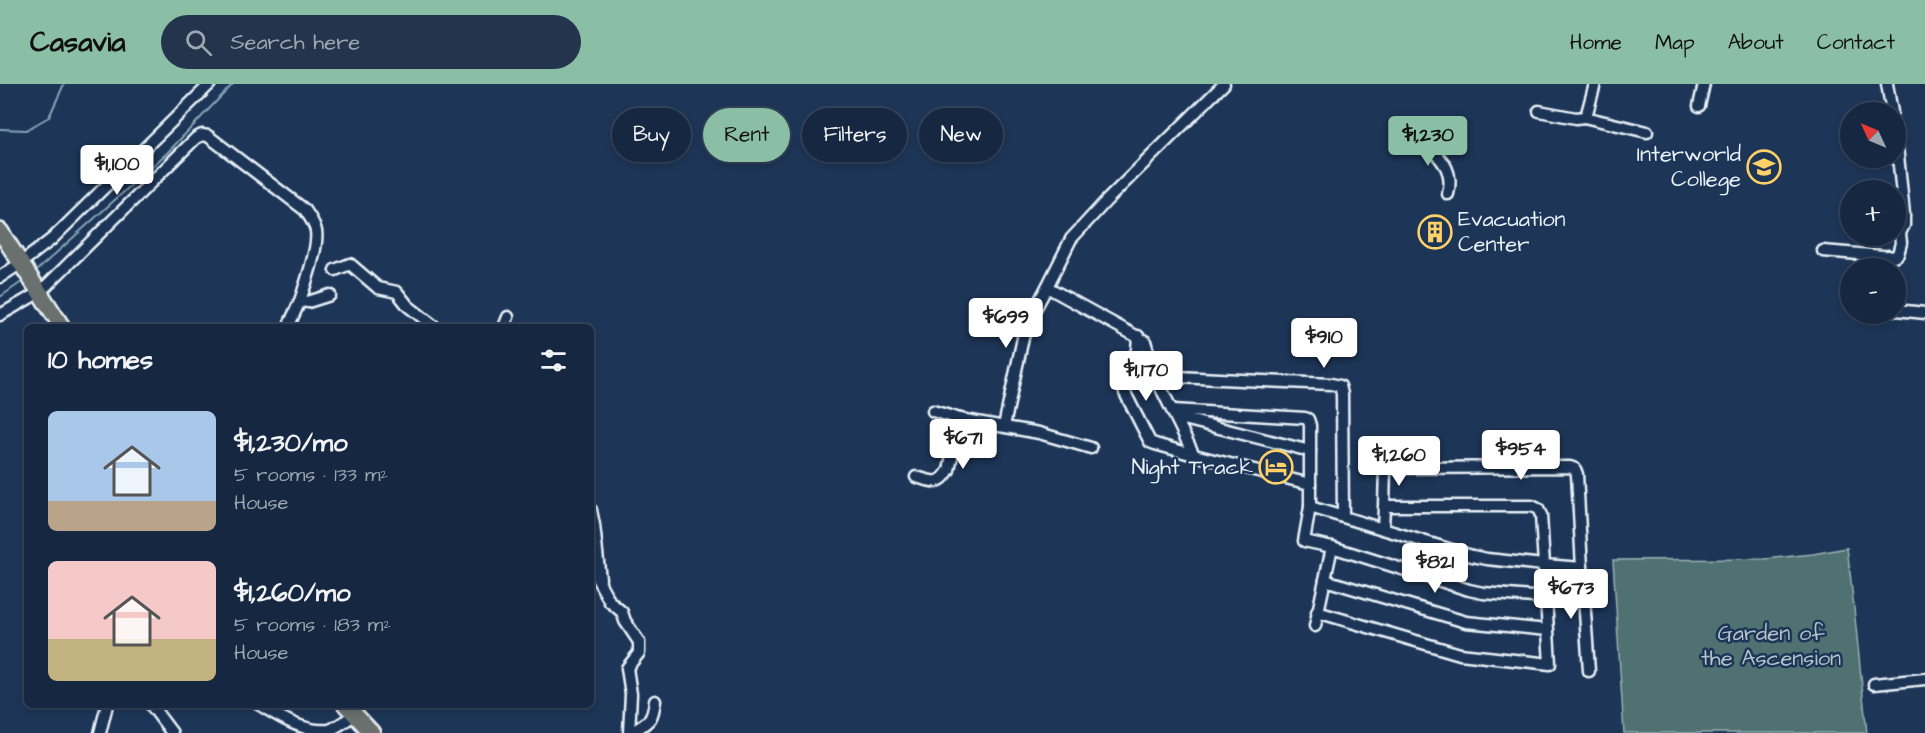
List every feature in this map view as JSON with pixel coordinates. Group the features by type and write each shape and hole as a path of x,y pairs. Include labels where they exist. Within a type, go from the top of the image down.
{"highway":[{"path":"0,231 60,324"},
{"path":"350,710 375,732"}],"street":[{"path":"0,277 22,265 52,239 210,84"},
{"path":"1004,426 1029,320 1071,239 1224,84"},
{"path":"1584,117 1594,84"},
{"path":"1699,106 1704,84"},
{"path":"1887,84 1890,102"},
{"path":"1539,111 1576,118 1584,117 1647,132"},
{"path":"0,315 38,290 196,138 202,135 208,136 305,210 311,220 316,231 316,244 300,301 289,324"},
{"path":"1422,138 1450,173 1448,194"},
{"path":"1823,251 1894,257 1898,254 1901,243 1900,233 1904,225 1899,168"},
{"path":"335,270 350,264 378,288 397,292 408,306 431,324"},
{"path":"1047,287 1142,338 1147,344 1150,364 1155,376 1194,454"},
{"path":"300,301 308,302 330,295"},
{"path":"1906,311 1925,313"},
{"path":"1138,336 1136,358 1125,390 1148,439 1155,444 1310,484"},
{"path":"1136,358 1150,364"},
{"path":"1155,376 1340,386 1342,394 1343,516"},
{"path":"933,411 960,419 1039,433 1091,448"},
{"path":"1174,414 1310,451"},
{"path":"1174,414 1305,418 1310,422 1310,507 1304,541 1332,547 1469,590 1546,598"},
{"path":"916,477 936,482 945,477 949,470 960,419"},
{"path":"1383,529 1384,468 1570,467 1575,469 1589,671"},
{"path":"1317,612 1460,654 1551,670 1541,515 1536,507 1384,506"},
{"path":"1310,507 1472,556 1582,568"},
{"path":"594,526 600,582"},
{"path":"1315,626 1332,547"},
{"path":"594,572 610,602 622,612 639,642 639,653 627,668 631,694 631,733"},
{"path":"1324,580 1466,622 1548,630"},
{"path":"1874,684 1925,679"},
{"path":"631,733 649,721 653,714 655,700"},
{"path":"100,733 106,708"},
{"path":"153,708 172,733"},
{"path":"264,708 296,731 317,733 329,730 350,710"}],"green space":[{"name":"Garden of the Ascension","path":"1847,548 1867,733 1624,733 1613,560 1765,559"}],"waterway":[{"path":"0,129 26,130 49,117 64,84"},
{"path":"35,272 168,152 233,84"},
{"path":"0,297 26,279"}],"place":[{"name":"Interworld College","path":"1764,167"},
{"name":"Evacuation Center","path":"1435,232"},
{"name":"Night Track","path":"1276,467"}]}
